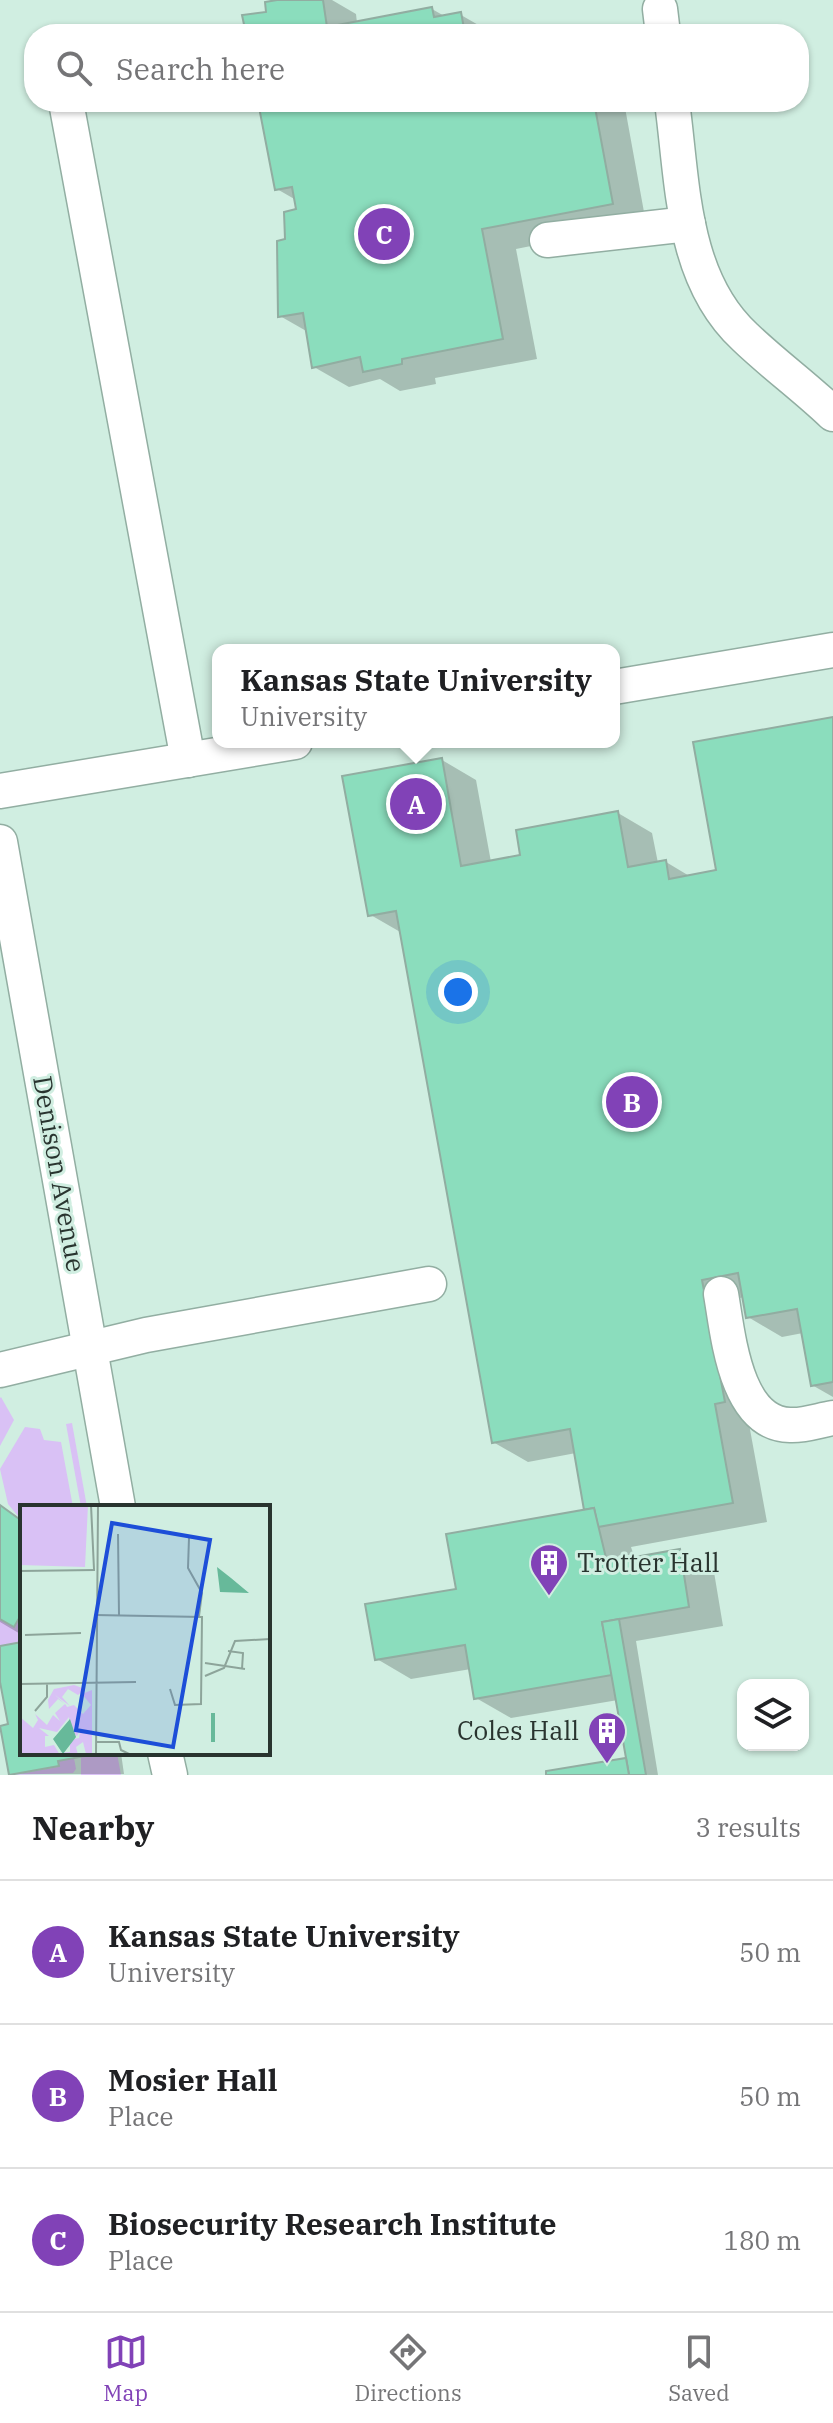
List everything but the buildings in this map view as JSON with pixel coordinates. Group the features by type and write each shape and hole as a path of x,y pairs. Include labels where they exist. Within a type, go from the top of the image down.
{"street":[{"path":"68,112 188,760"},
{"path":"673,112 695,262 720,306 744,337 794,376 833,414"},
{"path":"547,240 688,224"},
{"path":"620,686 833,650"},
{"path":"0,791 259,748"},
{"name":"Denison Avenue","path":"0,842 118,1505"},
{"path":"0,1370 146,1335 429,1284"},
{"path":"721,1294 736,1374 759,1415 788,1426 833,1418"},
{"path":"165,1755 170,1775"}],"shaded area":[{"path":"0,1398 14,1420 0,1446"},
{"path":"72,1423 87,1505 81,1505 66,1424"},
{"path":"25,1427 40,1429 44,1440 61,1442 73,1505 20,1505 20,1519 8,1504 0,1469"},
{"path":"0,1619 13,1627 18,1620 20,1622 20,1642 0,1646"},
{"path":"117,1755 121,1775 81,1775 81,1757"},
{"path":"74,1758 76,1769 73,1773 13,1775 58,1767 58,1761"}],"place":[{"name":"Biosecurity Research Institute","path":"384,234"},
{"name":"Kansas State University","path":"416,804"},
{"name":"Mosier Hall","path":"632,1102"},
{"name":"Trotter Hall","path":"549,1597"},
{"name":"Coles Hall","path":"607,1765"}]}
